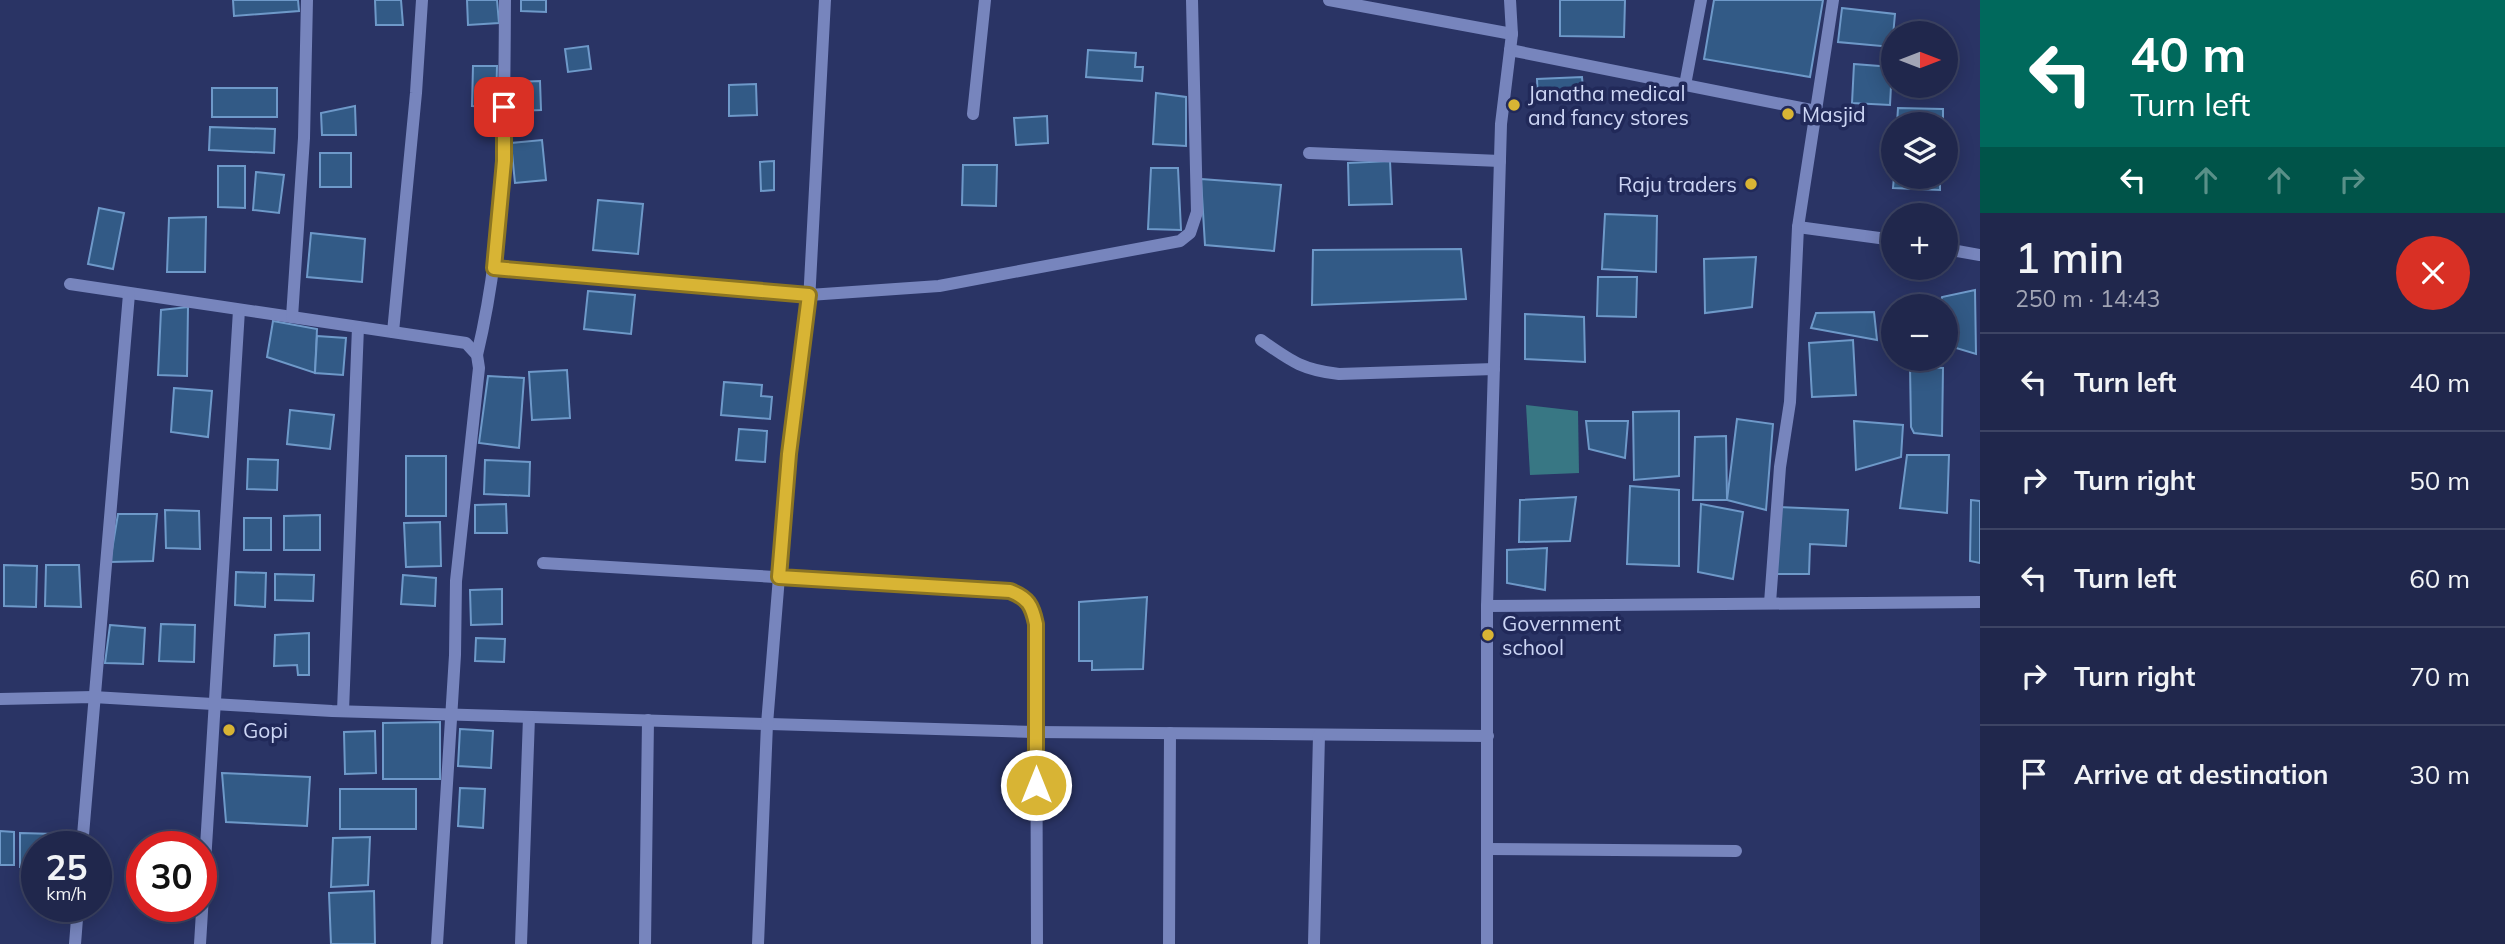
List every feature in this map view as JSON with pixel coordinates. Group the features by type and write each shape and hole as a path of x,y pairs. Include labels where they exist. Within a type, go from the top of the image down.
{"street":[{"path":"292,317 304,138 307,0"},
{"path":"393,332 416,93 422,0"},
{"path":"437,944 456,581 479,368 477,355 494,268 504,161 505,0"},
{"path":"758,944 767,724 789,454 809,295 825,0"},
{"path":"973,114 985,0"},
{"path":"494,268 809,295 939,286 1145,249 1180,240 1190,233 1197,212 1192,0"},
{"path":"1328,0 1512,34"},
{"path":"1488,944 1487,606 1501,124 1512,34 1510,0"},
{"path":"1685,85 1701,0"},
{"path":"1770,603 1780,467 1790,402 1798,227 1833,0"},
{"path":"1510,50 1815,111"},
{"path":"1309,152 1500,161"},
{"path":"1798,227 1881,238"},
{"path":"1958,251 1980,255"},
{"path":"70,284 466,343 477,355"},
{"path":"83,831 129,294"},
{"path":"200,944 239,310"},
{"path":"343,711 358,327"},
{"path":"1261,340 1295,364 1315,372 1339,374 1494,369"},
{"path":"543,563 1010,591 1026,597 1032,607 1036,624 1037,944"},
{"path":"1487,606 1980,602"},
{"path":"0,699 93,697 343,711 1035,732 1489,736"},
{"path":"521,944 529,717"},
{"path":"645,944 648,720"},
{"path":"1169,944 1170,733"},
{"path":"1314,944 1319,735"},
{"path":"1488,849 1736,851"},
{"path":"75,944 77,922"}],"shaded area":[{"path":"1526,405 1578,411 1579,473 1530,475"}],"building":[{"path":"233,0 298,0 299,11 234,16"},
{"path":"375,0 401,0 403,25 376,25"},
{"path":"467,0 497,0 499,23 468,25"},
{"path":"521,0 546,0 546,12 521,11"},
{"path":"1560,0 1625,0 1624,37 1560,36"},
{"path":"1714,0 1823,0 1810,77 1704,59"},
{"path":"1842,8 1895,14 1894,21 1881,21 1881,46 1838,42"},
{"path":"588,46 591,69 568,72 565,49"},
{"path":"1088,50 1136,53 1135,67 1143,67 1142,81 1086,77"},
{"path":"1854,64 1881,66 1881,98 1890,98 1890,105 1852,103"},
{"path":"473,66 497,66 496,107 472,106"},
{"path":"1582,77 1584,100 1538,102 1537,79"},
{"path":"540,81 541,110 516,111 515,82"},
{"path":"756,84 757,115 729,116 729,85"},
{"path":"212,88 277,88 277,117 212,117"},
{"path":"1156,93 1186,97 1186,146 1153,144"},
{"path":"355,106 356,135 322,135 321,113"},
{"path":"1898,108 1943,109 1943,112 1898,112"},
{"path":"1047,116 1048,143 1016,145 1014,118"},
{"path":"210,127 275,129 274,153 209,150"},
{"path":"542,140 546,180 515,183 511,143"},
{"path":"320,153 351,153 351,187 320,187"},
{"path":"774,161 774,190 761,191 760,162"},
{"path":"1390,161 1392,204 1349,205 1348,163"},
{"path":"963,165 997,165 996,206 962,205"},
{"path":"218,166 245,166 245,208 218,207"},
{"path":"1151,168 1178,168 1181,230 1148,229"},
{"path":"256,172 284,175 279,213 253,210"},
{"path":"1201,179 1281,185 1274,251 1205,245"},
{"path":"598,200 643,204 638,254 593,250"},
{"path":"99,208 124,213 113,269 88,264"},
{"path":"1605,214 1657,216 1656,272 1602,269"},
{"path":"206,217 205,272 167,272 169,218"},
{"path":"311,233 365,239 362,282 307,277"},
{"path":"1461,249 1466,299 1312,305 1313,250"},
{"path":"1756,257 1752,307 1705,313 1704,259"},
{"path":"1598,277 1637,277 1636,317 1597,316"},
{"path":"1975,290 1976,354 1958,349 1956,294"},
{"path":"588,291 635,295 631,334 584,329"},
{"path":"188,307 187,376 158,375 161,310"},
{"path":"1874,312 1877,340 1811,328 1816,313"},
{"path":"1525,314 1584,317 1585,362 1525,359"},
{"path":"273,321 317,329 315,373 267,357"},
{"path":"317,336 346,338 343,375 315,373"},
{"path":"1853,340 1856,395 1812,397 1809,343"},
{"path":"567,370 570,418 532,420 529,372"},
{"path":"1910,371 1943,371 1942,436 1914,433 1911,427"},
{"path":"488,376 524,378 519,448 479,443"},
{"path":"724,382 762,385 761,396 772,397 770,419 721,415"},
{"path":"174,388 212,391 208,437 171,432"},
{"path":"290,410 334,415 330,449 287,444"},
{"path":"1679,411 1679,476 1634,480 1633,412"},
{"path":"1737,419 1773,424 1766,510 1727,500"},
{"path":"1586,421 1628,421 1625,458 1589,449"},
{"path":"1854,421 1903,425 1901,457 1856,470"},
{"path":"739,429 767,431 765,462 736,460"},
{"path":"1726,436 1727,500 1693,500 1695,437"},
{"path":"1907,455 1949,455 1947,513 1900,508"},
{"path":"406,456 446,456 446,516 406,516"},
{"path":"248,459 278,460 277,490 247,489"},
{"path":"485,460 530,462 529,496 484,494"},
{"path":"1630,486 1679,490 1679,566 1627,564"},
{"path":"1576,497 1570,541 1519,542 1520,500"},
{"path":"1971,500 1980,501 1980,563 1970,561"},
{"path":"506,504 507,533 475,533 475,505"},
{"path":"1701,504 1743,512 1733,579 1698,572"},
{"path":"1777,507 1848,510 1846,546 1810,544 1809,574 1777,574"},
{"path":"165,510 199,511 200,549 166,548"},
{"path":"118,514 157,514 153,561 110,562"},
{"path":"320,515 320,550 284,550 284,516"},
{"path":"244,518 271,518 271,550 244,550"},
{"path":"440,522 441,566 406,567 404,523"},
{"path":"1547,548 1545,590 1507,583 1507,550"},
{"path":"4,565 37,566 36,607 4,606"},
{"path":"46,565 79,565 81,607 45,606"},
{"path":"236,572 266,573 265,607 235,605"},
{"path":"275,574 314,575 313,601 275,600"},
{"path":"403,575 436,578 435,606 401,604"},
{"path":"502,589 502,624 471,625 470,590"},
{"path":"1147,597 1143,669 1092,670 1092,661 1079,661 1079,602"},
{"path":"161,624 195,625 194,662 159,661"},
{"path":"110,625 145,628 143,664 105,663"},
{"path":"309,633 309,675 298,675 297,665 274,666 275,635"},
{"path":"476,638 505,639 504,662 475,661"},
{"path":"440,722 440,779 383,779 383,723"},
{"path":"460,729 493,731 491,768 458,766"},
{"path":"375,731 376,773 345,774 344,732"},
{"path":"222,773 310,777 307,826 226,822"},
{"path":"460,788 485,789 483,828 458,826"},
{"path":"340,789 416,789 416,829 340,829"},
{"path":"0,831 14,832 14,865 0,865"},
{"path":"20,833 21,867 20,867"},
{"path":"370,837 368,885 331,887 333,838"},
{"path":"374,891 375,944 331,944 329,893"}],"place":[{"name":"Janatha medical and fancy stores","path":"1514,105"},
{"name":"Masjid","path":"1788,114"},
{"name":"Raju traders","path":"1751,184"},
{"name":"Government school","path":"1488,635"},
{"name":"Gopi","path":"229,730"}],"route":[{"path":"504,107 504,161 494,268 809,295 789,454 779,577 1010,591 1026,597 1032,607 1036,624 1036,785"}]}
